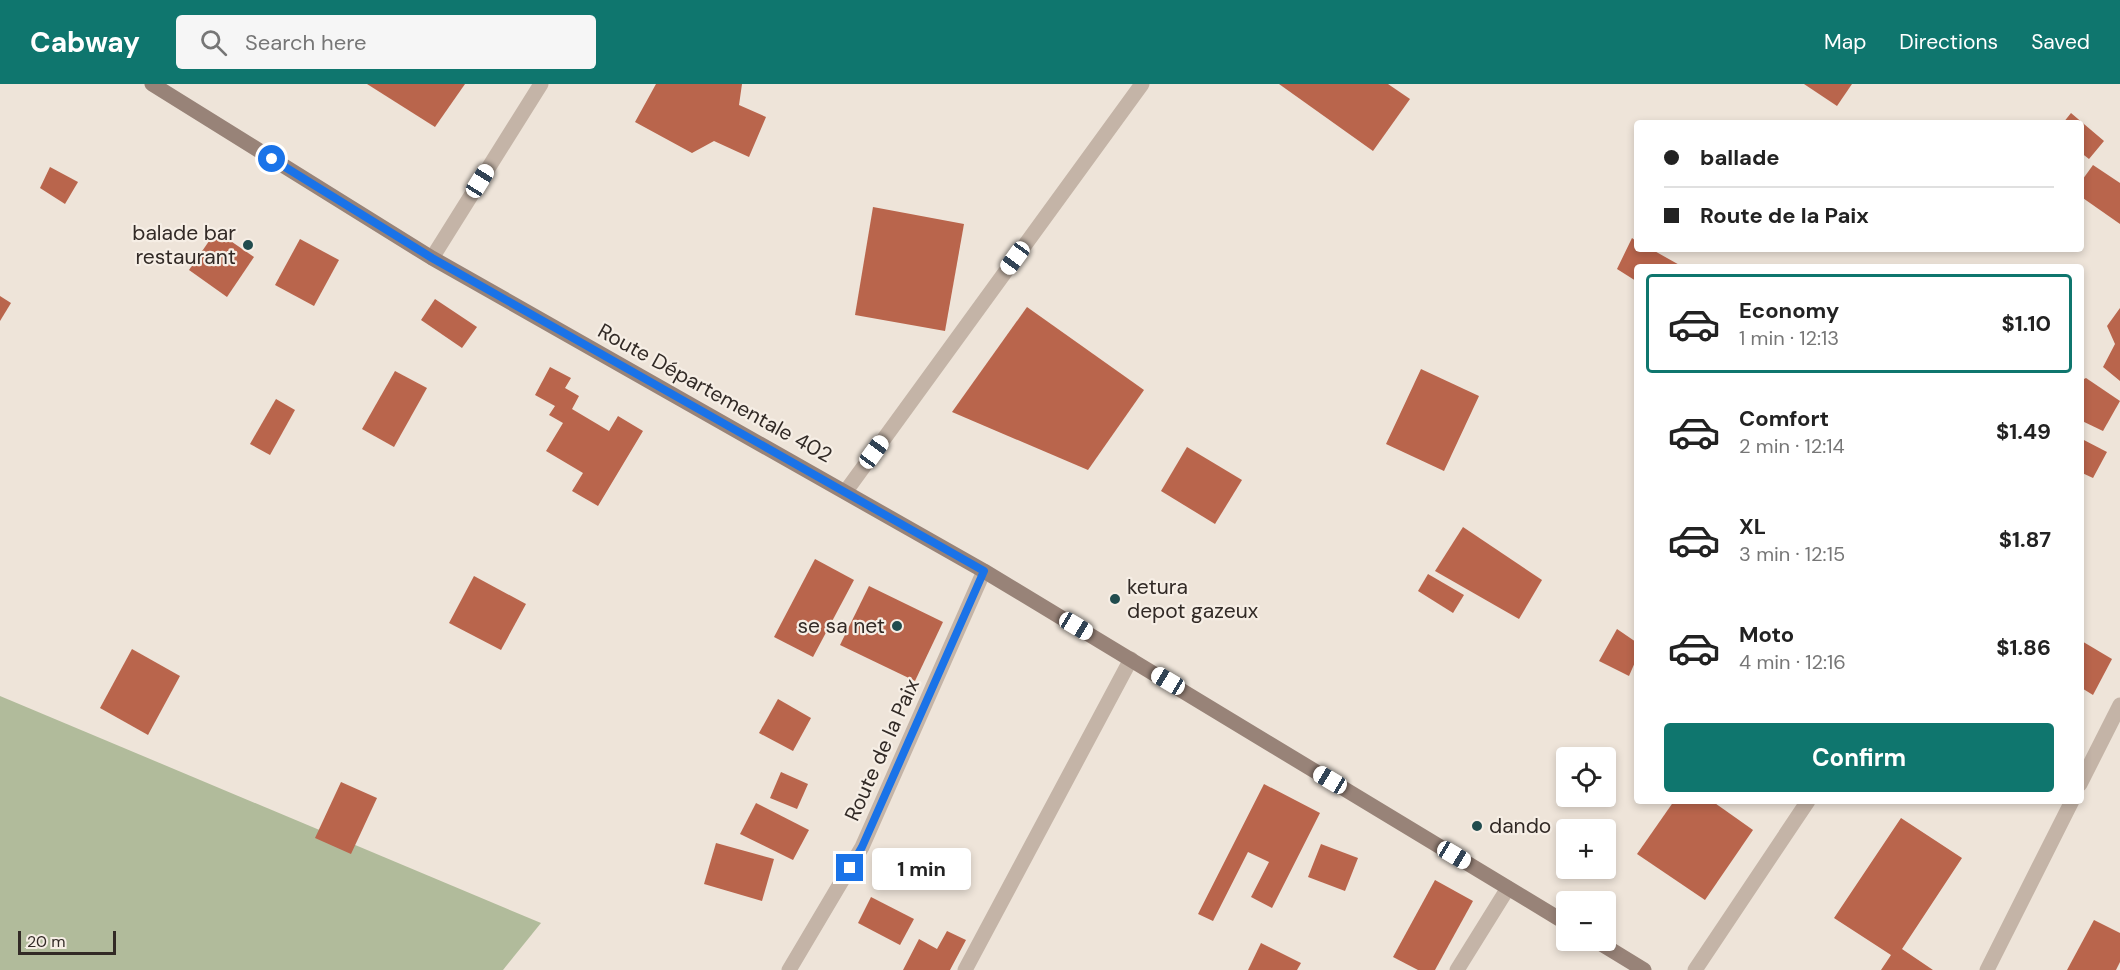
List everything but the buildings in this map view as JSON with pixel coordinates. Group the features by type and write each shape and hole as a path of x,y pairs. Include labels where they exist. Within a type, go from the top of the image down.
{"main road":[{"name":"Route Départementale 402","path":"152,84 432,258 984,571 1556,917"},
{"path":"1613,951 1644,970"}],"street":[{"path":"432,258 540,84"},
{"path":"846,491 1142,84"},
{"name":"Route de la Paix","path":"789,970 862,847 984,571"},
{"path":"965,970 1131,659"},
{"path":"2084,776 2120,705"},
{"path":"1695,970 1806,804"},
{"path":"1987,970 2070,804"},
{"path":"1457,970 1508,888"}],"green space":[{"path":"0,696 541,923 503,970 0,970"}],"place":[{"name":"balade bar restaurant","path":"248,245"},
{"name":"ketura depot gazeux","path":"1115,599"},
{"name":"se sa net","path":"897,626"},
{"name":"dando","path":"1477,826"}],"route":[{"path":"272,159 432,258 984,571 862,847 850,868"}]}
